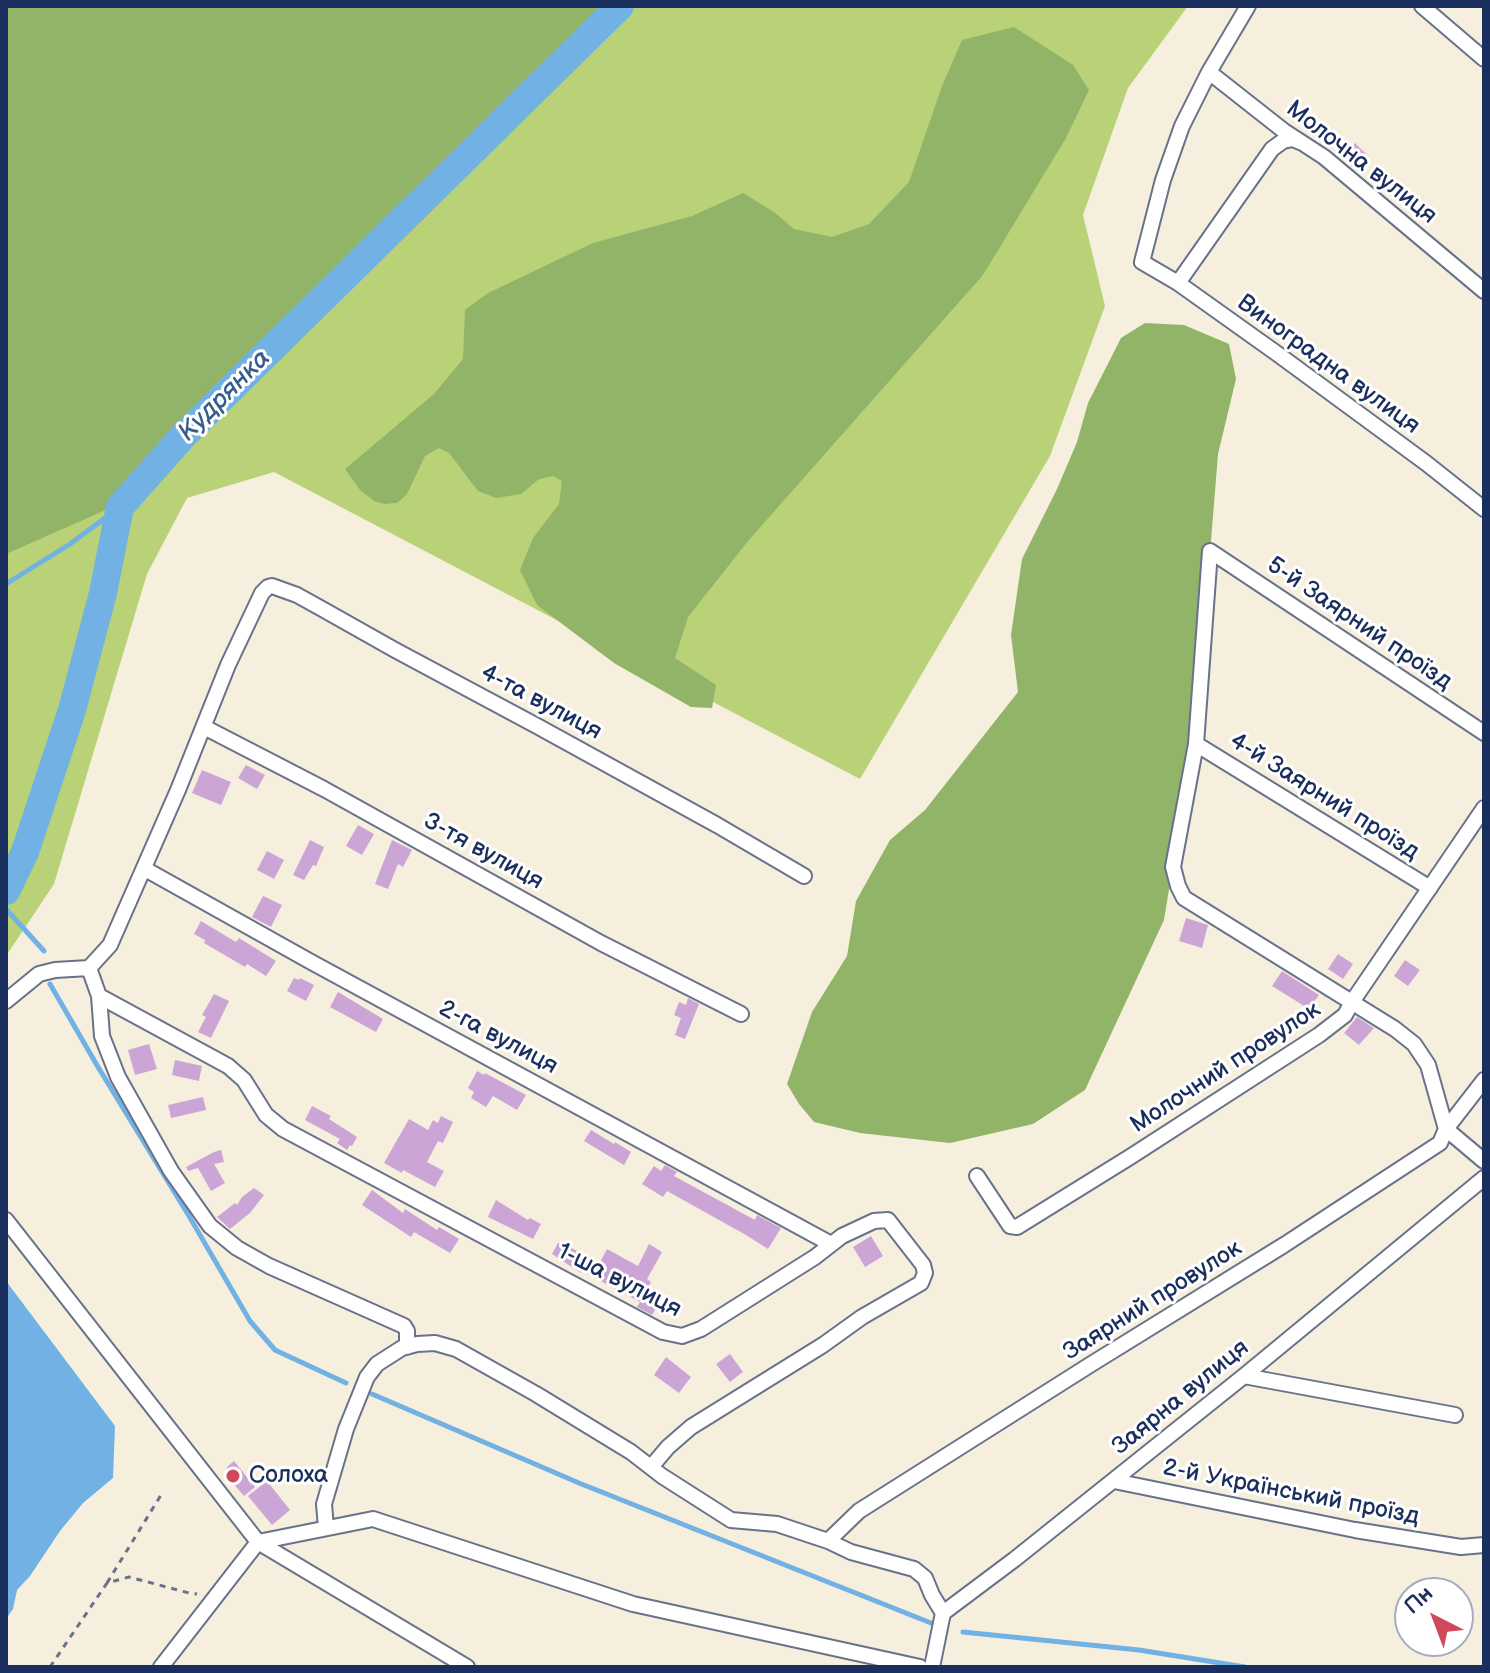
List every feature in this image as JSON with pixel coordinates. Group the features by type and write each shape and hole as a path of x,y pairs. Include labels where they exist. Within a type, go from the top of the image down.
{"street":[{"path":"1209,72 1248,6"},
{"path":"1422,6 1484,59"},
{"name":"Молочна вулиця","path":"1209,72 1324,157 1484,291"},
{"name":"Виноградна вулиця","path":"1209,72 1177,140 1163,180 1142,262 1178,283 1426,463 1484,509"},
{"path":"1178,283 1272,149 1283,141 1293,139 1300,142"},
{"name":"5-й Заярний проїзд","path":"1196,744 1210,551 1484,733"},
{"name":"4-та вулиця","path":"204,727 258,600 265,589 272,586 297,595 690,810 804,876"},
{"path":"6,1001 39,974 89,968 110,945 204,727"},
{"name":"3-тя вулиця","path":"204,727 324,789 601,943 741,1014"},
{"path":"1196,744 1173,867 1184,898 1395,1029 1414,1044 1428,1065 1446,1129 1484,1161"},
{"name":"4-й Заярний проїзд","path":"1196,744 1430,888"},
{"name":"Молочний провулок","path":"977,1176 1010,1226 1017,1227 1319,1035 1345,1015 1484,808"},
{"name":"2-га вулиця","path":"145,869 831,1244"},
{"path":"89,968 99,996 102,1036 118,1077 171,1171 210,1226 237,1248 269,1266 404,1326 407,1347"},
{"name":"1-ша вулиця","path":"99,996 207,1053 234,1071 248,1086 266,1115 283,1129 663,1332 678,1336 701,1329 865,1224 888,1220 920,1260 925,1269 924,1279 910,1291 862,1317 823,1345 691,1427 651,1467"},
{"name":"Заярний провулок","path":"828,1541 859,1511 1284,1245 1440,1143 1446,1129 1484,1080"},
{"name":"Заярна вулиця","path":"943,1613 1114,1481 1484,1178"},
{"path":"6,1220 258,1542 467,1667"},
{"path":"326,1528 324,1504 346,1429 370,1372 377,1364 407,1347 428,1343 456,1349 631,1452 731,1520 777,1524 851,1552 914,1569 925,1578 943,1613 932,1667"},
{"path":"1244,1376 1455,1415"},
{"name":"2-й Український проїзд","path":"1114,1481 1355,1530 1461,1547 1484,1545"},
{"path":"161,1667 258,1542 373,1519 633,1604 920,1667"}],"path":[{"path":"50,1667 161,1495"},
{"path":"107,1583 129,1577 189,1593 217,1595"}],"green space":[{"path":"6,6 1188,6 1128,88 1083,215 1105,306 1050,456 860,779 274,472 187,498 147,574 54,884 6,956"},
{"path":"6,6 613,6 108,509 6,554"},
{"path":"1014,27 1073,65 1089,90 1066,138 983,275 748,541 688,617 675,658 716,685 712,708 691,707 614,663 537,605 520,570 533,538 559,504 562,481 553,476 539,479 521,494 496,498 478,491 449,453 439,448 425,456 407,494 397,503 384,504 374,501 360,490 345,469 434,394 463,359 465,310 488,293 593,243 692,216 743,193 794,229 832,237 869,224 909,182 942,86 962,40"},
{"path":"1145,323 1184,325 1229,344 1236,379 1218,454 1196,726 1164,920 1085,1090 1033,1124 950,1143 860,1133 814,1122 787,1084 812,1012 847,956 856,901 890,840 925,810 1018,692 1011,635 1022,559 1077,442 1088,403 1121,338"}],"water":[{"path":"6,1281 115,1426 113,1478 83,1503 60,1531 17,1590 13,1609 6,1619"}],"building":[{"path":"1355,143 1369,157 1356,170 1342,156"},
{"path":"246,765 265,775 257,789 238,778"},
{"path":"202,770 231,782 221,805 192,793"},
{"path":"358,825 374,834 362,855 346,846"},
{"path":"310,840 324,847 316,866 313,865 304,880 293,875"},
{"path":"392,840 412,850 403,867 398,864 388,889 375,884"},
{"path":"267,851 284,860 274,879 257,870"},
{"path":"263,896 282,905 271,927 252,917"},
{"path":"1186,918 1208,925 1202,948 1179,941"},
{"path":"201,921 236,942 239,938 276,961 266,976 204,943 205,940 194,934"},
{"path":"1338,954 1353,964 1343,979 1328,969"},
{"path":"1405,960 1420,970 1408,986 1394,976"},
{"path":"1282,971 1319,995 1309,1009 1272,986"},
{"path":"294,978 314,985 306,1001 287,991"},
{"path":"338,992 383,1019 376,1032 330,1007"},
{"path":"214,994 229,1001 211,1038 198,1032 206,1017 202,1015"},
{"path":"688,998 699,1004 685,1039 675,1035 681,1018 674,1015 679,1002 686,1005"},
{"path":"1357,1017 1374,1028 1359,1045 1344,1033"},
{"path":"149,1044 157,1069 135,1075 128,1050"},
{"path":"175,1060 202,1066 199,1081 172,1075"},
{"path":"477,1071 526,1095 517,1110 493,1096 486,1107 471,1098 474,1092 468,1088"},
{"path":"203,1097 206,1110 171,1118 168,1105"},
{"path":"312,1106 331,1116 329,1119 357,1137 352,1146 347,1150 337,1143 340,1139 305,1120"},
{"path":"441,1116 453,1122 443,1143 438,1141 427,1162 444,1171 435,1187 384,1163 409,1119 428,1130 433,1120 438,1123"},
{"path":"591,1130 631,1152 624,1165 584,1141"},
{"path":"221,1150 224,1162 214,1164 225,1183 211,1191 198,1168 188,1171 186,1167"},
{"path":"665,1165 677,1172 674,1176 755,1220 757,1215 781,1228 768,1249 667,1191 663,1197 642,1184 654,1166 661,1171"},
{"path":"254,1188 264,1195 250,1213 230,1229 217,1217 235,1203 237,1205"},
{"path":"372,1190 403,1213 405,1209 437,1230 439,1227 459,1239 450,1253 414,1232 411,1237 362,1205"},
{"path":"496,1200 528,1220 530,1218 541,1224 533,1239 488,1217"},
{"path":"871,1236 883,1256 865,1267 853,1247"},
{"path":"558,1243 577,1251 575,1254 598,1266 607,1249 638,1266 649,1244 662,1252 647,1279 651,1282 642,1298 657,1306 652,1315 637,1307 640,1302 581,1273 552,1254"},
{"path":"730,1354 743,1372 730,1382 716,1364"},
{"path":"666,1357 691,1377 679,1393 654,1375"},
{"path":"234,1461 255,1487 244,1496 226,1475 227,1467"},
{"path":"267,1481 290,1510 272,1525 248,1496"}],"waterway":[{"name":"Кудрянка","path":"6,891 25,852 72,710 103,593 120,507 184,435 620,6"},
{"path":"6,584 70,544 120,507"},
{"path":"6,909 44,951"},
{"path":"50,984 250,1321 275,1350 346,1383"},
{"path":"372,1394 579,1483 936,1625"},
{"path":"963,1632 1139,1650 1245,1667"}],"place":[{"name":"Солоха","path":"233,1476"}]}
